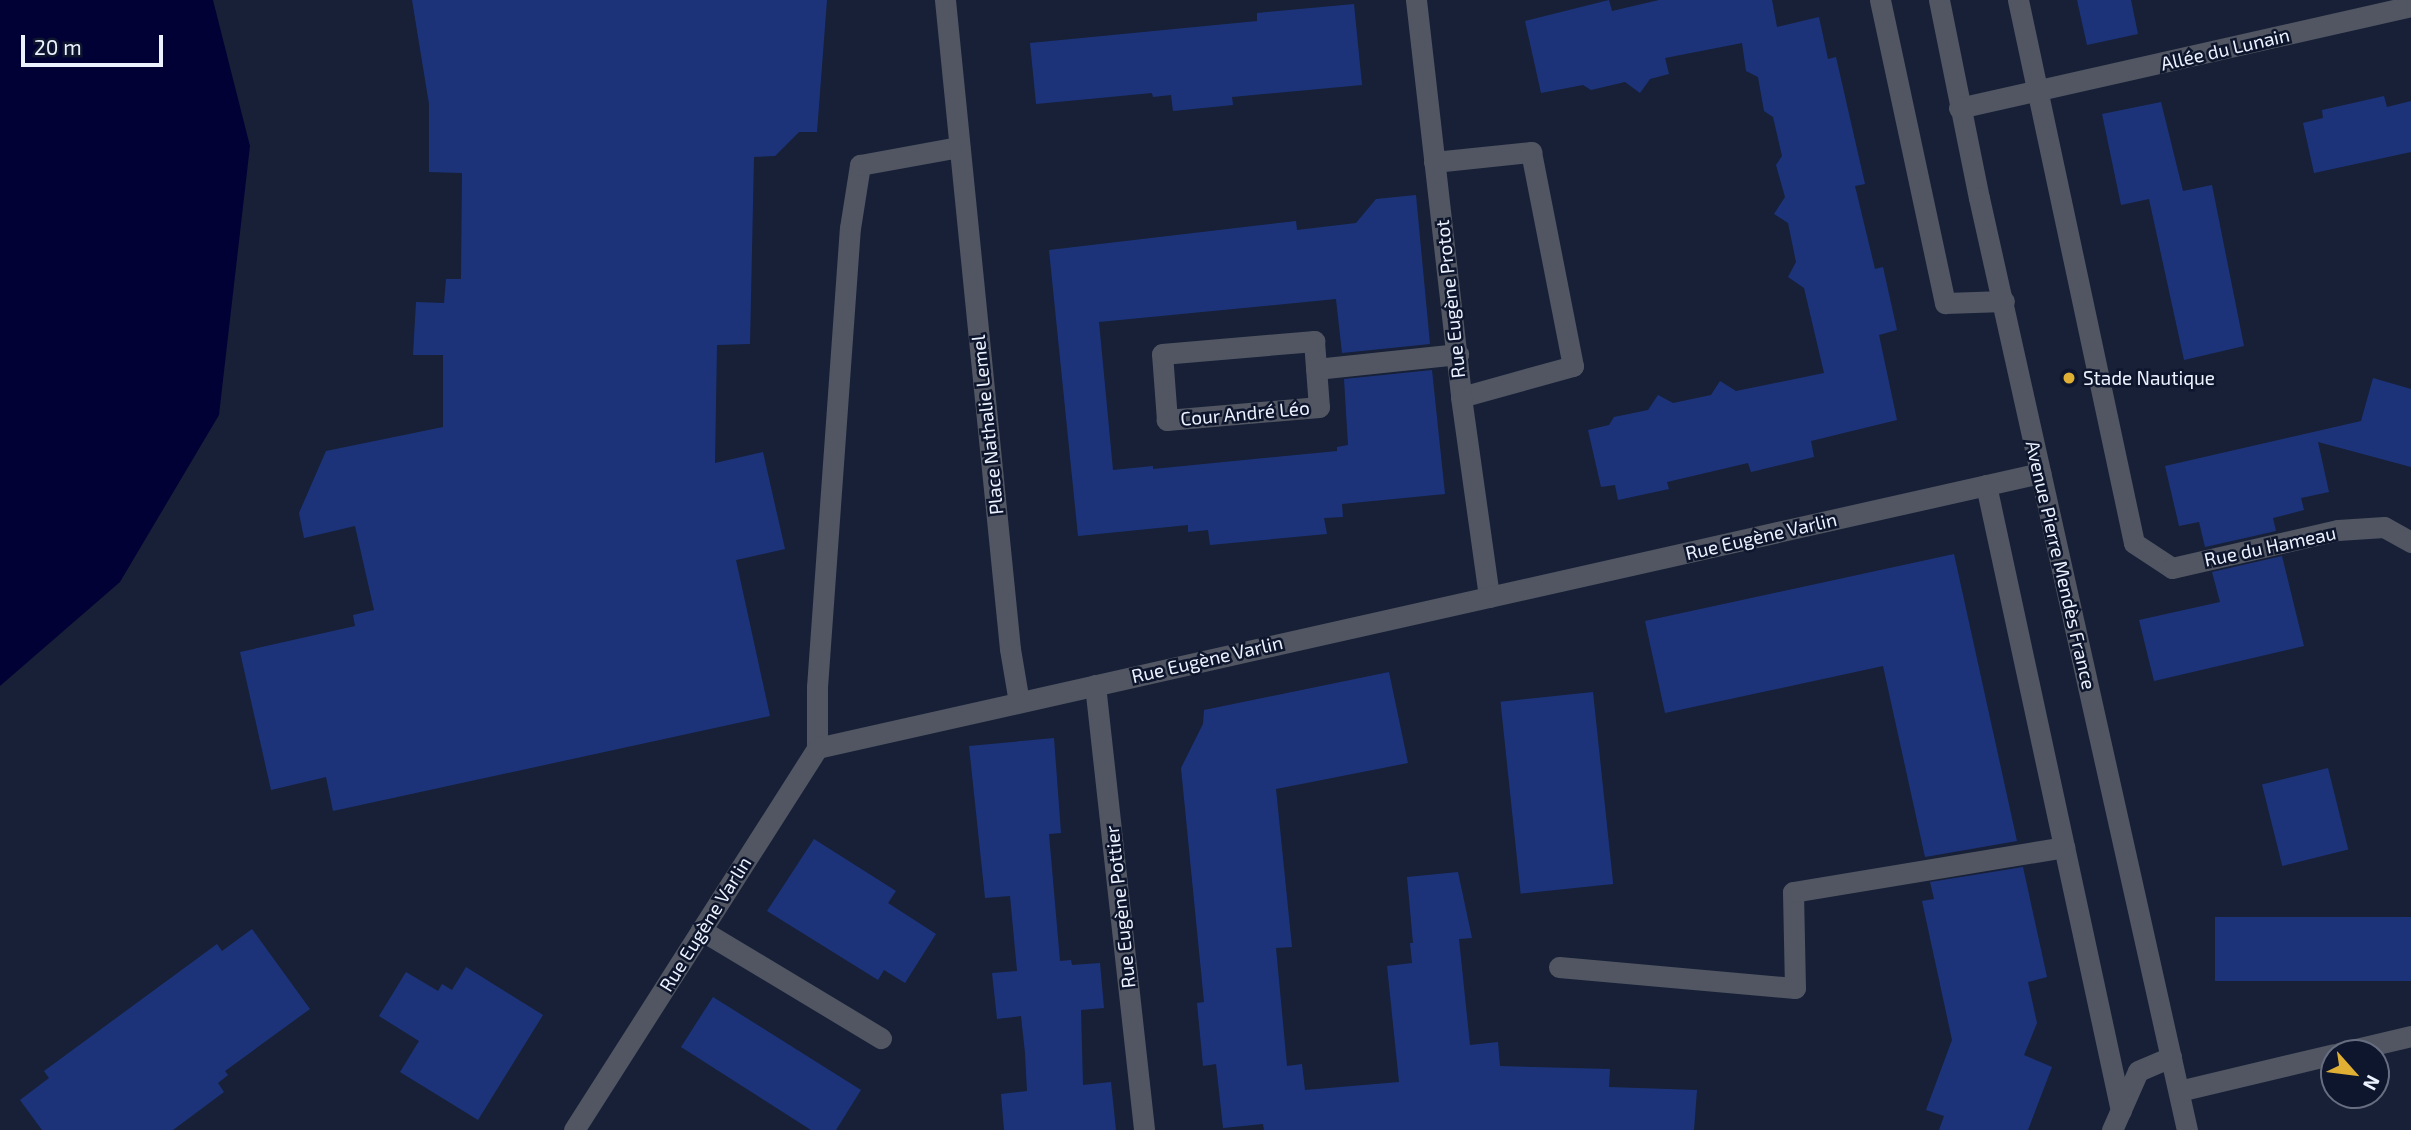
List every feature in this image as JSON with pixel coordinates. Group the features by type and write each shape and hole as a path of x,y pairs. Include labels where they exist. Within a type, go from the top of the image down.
{"street":[{"name":"Place Nathalie Lemel","path":"945,0 1010,649 1019,702"},
{"name":"Rue Eugène Protot","path":"1418,0 1461,397 1489,597"},
{"path":"1880,0 1945,303 2004,301"},
{"name":"Avenue Pierre Mendès France","path":"1939,0 1959,108 2187,1130"},
{"path":"2018,0 2039,92"},
{"name":"Allée du Lunain","path":"1959,108 2411,6"},
{"name":"Rue du Hameau","path":"2039,92 2134,543 2172,568 2338,530 2384,527 2411,542"},
{"path":"817,748 817,687 848,256 860,165 959,147"},
{"path":"1434,162 1531,152 1573,366 1461,397"},
{"name":"Cour André Léo","path":"1314,341 1316,369 1319,407 1167,420 1162,354 1314,341"},
{"name":"Cour André Léo","path":"1316,369 1458,354"},
{"name":"Rue Eugène Varlin","path":"574,1130 817,748 2040,473"},
{"path":"1986,485 2064,847 2116,1120"},
{"name":"Rue Eugène Pottier","path":"1096,685 1144,1130"},
{"path":"1559,967 1795,988 1793,892 2064,847"},
{"path":"701,930 881,1038"},
{"path":"2390,1041 2411,1036"},
{"path":"2116,1120 2137,1071 2171,1057"},
{"path":"2179,1091 2320,1057"}],"shaded area":[{"path":"0,0 213,0 250,146 219,415 120,582 0,686"}],"building":[{"path":"412,0 827,0 817,132 799,132 775,156 754,157 750,344 717,345 715,463 763,452 785,549 736,560 770,716 333,811 326,777 271,790 240,652 355,626 353,615 374,610 355,526 304,538 299,513 326,451 443,427 443,355 413,355 416,302 444,303 446,279 461,279 462,173 429,172 429,104"},
{"path":"1609,0 1612,11 1659,0 1772,0 1777,27 1819,17 1828,59 1836,57 1865,184 1855,186 1875,269 1883,267 1897,330 1879,335 1897,420 1811,441 1814,457 1751,472 1748,463 1667,482 1669,489 1618,500 1615,485 1601,487 1588,430 1609,425 1614,417 1648,410 1658,395 1673,403 1711,395 1720,381 1736,391 1824,373 1804,288 1788,277 1796,262 1788,223 1774,214 1785,197 1776,165 1782,156 1773,117 1764,111 1758,77 1746,71 1742,43 1665,58 1669,74 1650,79 1640,93 1625,82 1591,90 1583,85 1541,93 1525,21"},
{"path":"2077,0 2131,0 2138,34 2087,45"},
{"path":"1354,4 1362,85 1232,97 1233,105 1173,111 1171,95 1153,97 1152,93 1036,104 1030,43 1257,21 1257,13"},
{"path":"2384,96 2387,107 2411,101 2411,152 2314,173 2303,123 2323,118 2322,110"},
{"path":"2161,102 2183,191 2212,185 2244,346 2184,360 2149,199 2121,205 2102,114"},
{"path":"1416,195 1430,344 1342,353 1336,299 1099,322 1113,470 1153,466 1153,469 1337,451 1337,447 1348,445 1344,379 1432,370 1445,494 1342,504 1343,517 1324,518 1327,534 1210,545 1208,530 1188,532 1188,525 1078,536 1049,250 1296,221 1297,230 1356,223 1376,199"},
{"path":"2373,378 2411,389 2411,467 2318,442 2329,492 2301,498 2304,510 2273,518 2276,531 2205,547 2199,522 2179,526 2165,466 2361,421"},
{"path":"1954,554 2017,841 1925,857 1883,666 1665,713 1645,621"},
{"path":"2282,556 2304,646 2154,681 2139,620 2220,602 2212,572"},
{"path":"1389,672 1408,763 1276,789 1292,947 1276,948 1287,1066 1302,1064 1305,1090 1399,1082 1387,966 1412,963 1410,943 1413,943 1407,877 1458,872 1472,938 1459,939 1470,1045 1498,1042 1500,1066 1610,1069 1609,1087 1697,1090 1694,1130 1264,1130 1263,1124 1223,1128 1216,1064 1203,1066 1197,1003 1204,1002 1181,768 1203,724 1204,710"},
{"path":"1593,692 1613,884 1521,894 1501,702"},
{"path":"1054,738 1061,833 1049,834 1060,961 1071,960 1072,965 1100,963 1104,1008 1081,1010 1083,1085 1111,1082 1116,1130 1004,1130 1001,1094 1027,1091 1025,1053 1021,1016 997,1019 992,973 1017,971 1010,896 985,898 969,746"},
{"path":"2328,768 2348,850 2282,866 2262,784"},
{"path":"814,839 896,891 888,903 936,934 905,983 884,970 878,980 767,911"},
{"path":"2023,867 2047,977 2028,982 2037,1023 2024,1055 2052,1067 2028,1130 1939,1130 1944,1116 1926,1110 1952,1040 1922,901 1934,899 1930,882"},
{"path":"2215,917 2411,917 2411,981 2215,981"},
{"path":"252,929 310,1009 225,1071 228,1075 218,1083 224,1092 173,1130 42,1130 20,1100 49,1078 44,1071 217,944 222,951"},
{"path":"466,967 543,1015 478,1120 400,1072 419,1041 379,1016 406,972 438,991 442,984 452,990"},
{"path":"713,997 861,1090 836,1130 811,1130 681,1047"}],"place":[{"name":"Stade Nautique","path":"2069,378"}]}
